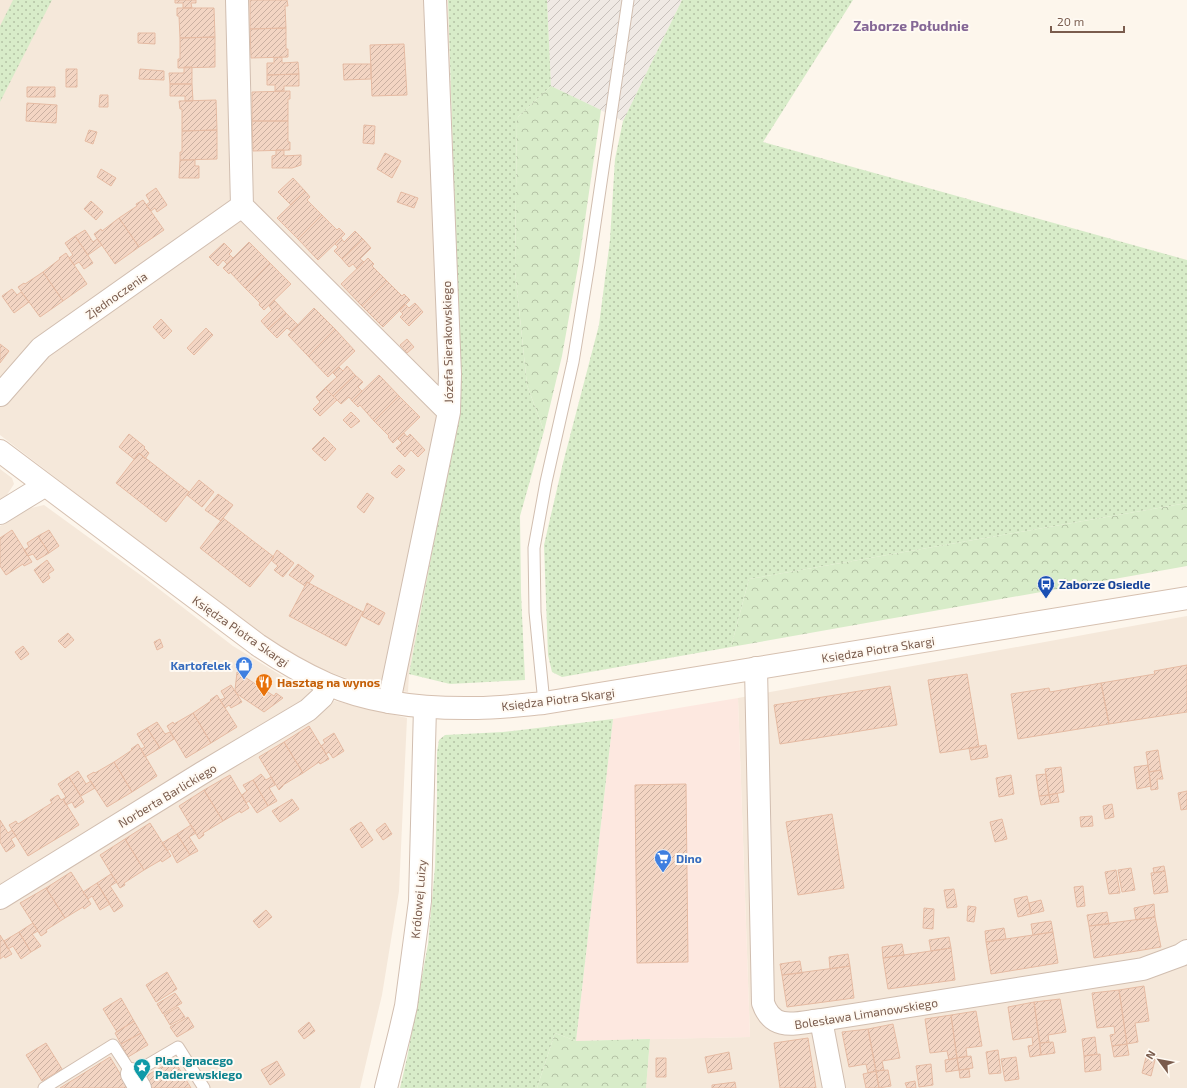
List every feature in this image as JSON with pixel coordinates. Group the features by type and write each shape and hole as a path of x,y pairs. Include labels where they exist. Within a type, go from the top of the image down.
{"street":[{"path":"237,0 242,206 448,412"},
{"name":"Józefa Sierakowskiego","path":"389,702 448,412 450,374 435,0"},
{"name":"Zjednoczenia","path":"0,395 41,348 242,206"},
{"name":"Księdza Piotra Skargi","path":"0,451 44,486 258,645 293,668 328,685 354,694 389,702 425,707 477,708 544,703 1187,598"},
{"path":"0,513 44,486"},
{"name":"Bolesława Limanowskiego","path":"756,668 763,1003 767,1013 776,1021 787,1024 821,1020 1143,969 1181,955 1187,951"},
{"name":"Norberta Barlickiego","path":"0,898 202,773 308,710 322,697 328,685"},
{"name":"Królowej Luizy","path":"386,1088 406,1006 420,901 425,707"},
{"path":"821,1020 834,1088"}],"lane":[{"path":"544,703 535,612 534,548 546,482 573,362 628,0"},
{"path":"44,1088 112,1045 136,1081 178,1047 204,1088"}],"shaded area":[{"path":"0,0 448,0 461,399 409,674 408,692 368,686 313,666 275,643 236,616 0,435"},
{"path":"547,0 682,0 623,121 551,86"},
{"path":"0,469 12,478 14,484 3,501 0,503"},
{"path":"44,505 146,579 233,646 282,676 335,701 407,718 399,891 382,995 360,1088 0,1088 0,526 31,508"},
{"path":"1187,616 1187,1088 646,1088 650,1039 750,1037 738,698"},
{"path":"738,698 750,1037 576,1041 613,719"}],"green space":[{"path":"13,0 52,0 0,102 0,26"},
{"path":"448,0 547,0 551,86 517,118 515,270 527,385 544,431 520,516 521,593 525,680 450,684 409,674 461,399"},
{"path":"682,0 853,0 763,142 1187,260 1187,503 749,579 731,647 562,677 552,672 548,655 544,545 563,463 599,325 610,240 615,159 623,121"},
{"path":"551,86 601,110 579,261 562,356 544,431 527,385 515,270 517,118"},
{"path":"1187,503 1187,566 731,647 749,579"},
{"path":"613,719 576,1041 555,1033 537,1088 400,1088 428,944 435,867 437,753 439,740 445,735 503,732"},
{"path":"555,1033 576,1041 650,1039 646,1088 537,1088"}],"building":[{"path":"175,0 196,0 196,3 191,3 192,8 183,8 183,3 175,3"},
{"path":"250,0 287,0 288,6 285,6 286,28 250,29"},
{"path":"177,8 214,8 215,37 180,38"},
{"path":"286,28 286,49 288,49 288,57 251,58 250,29"},
{"path":"138,33 155,33 155,44 138,43"},
{"path":"215,37 215,67 178,68 178,59 180,59 180,38"},
{"path":"404,44 407,95 372,96 370,45"},
{"path":"282,57 282,63 298,62 299,74 267,75 267,63 274,63 274,58"},
{"path":"343,64 371,64 371,79 344,80"},
{"path":"184,67 192,67 192,84 170,84 169,73 184,73"},
{"path":"66,69 77,69 77,87 66,87"},
{"path":"140,69 164,71 164,80 139,79"},
{"path":"299,74 299,86 284,86 284,91 275,91 275,85 267,85 267,75"},
{"path":"170,84 192,84 193,101 185,101 185,96 170,96"},
{"path":"27,87 55,87 55,97 27,97"},
{"path":"290,91 290,99 288,99 288,121 252,121 252,92"},
{"path":"100,95 108,95 108,107 99,107"},
{"path":"216,100 217,130 182,131 182,109 180,109 179,101"},
{"path":"27,103 57,105 56,123 26,121"},
{"path":"252,121 288,121 288,142 290,142 290,150 253,151"},
{"path":"364,125 375,126 374,144 363,143"},
{"path":"89,130 97,132 93,144 85,141"},
{"path":"217,130 217,159 180,160 180,152 182,152 182,131"},
{"path":"276,150 284,150 284,156 301,155 301,165 292,168 272,168 272,156 276,155"},
{"path":"385,153 401,161 392,178 377,169"},
{"path":"180,160 195,160 195,166 199,166 199,178 179,178"},
{"path":"101,169 116,178 111,186 97,177"},
{"path":"293,178 305,191 291,205 278,192"},
{"path":"156,188 167,205 157,212 155,208 151,211 146,205 150,202 146,195"},
{"path":"305,191 310,197 307,200 322,215 298,239 277,218"},
{"path":"401,192 418,198 414,208 397,202"},
{"path":"143,200 164,230 139,247 119,218"},
{"path":"91,201 103,212 96,220 84,209"},
{"path":"322,215 337,230 339,228 345,234 318,260 298,239"},
{"path":"119,218 139,247 115,264 94,234 101,229 102,231"},
{"path":"85,230 93,242 97,239 102,245 88,255 75,236"},
{"path":"355,231 363,239 342,259 334,251 338,247 335,244 341,238 344,242"},
{"path":"75,236 93,263 84,269 79,262 74,265 69,258 73,255 65,243"},
{"path":"363,239 371,248 360,259 364,262 357,269 353,264 349,267 342,259"},
{"path":"249,242 270,263 245,288 230,272 229,274 223,268"},
{"path":"224,243 232,251 229,254 233,258 227,264 223,260 218,266 209,257"},
{"path":"66,253 87,284 63,301 43,272"},
{"path":"368,258 374,264 372,266 387,281 362,306 341,284"},
{"path":"270,263 291,284 264,310 259,305 260,303 245,288"},
{"path":"43,272 63,301 40,317 18,287"},
{"path":"387,281 402,296 404,294 410,300 383,327 362,306"},
{"path":"12,289 17,295 21,292 29,302 14,313 2,296"},
{"path":"274,300 286,313 268,329 261,321 272,310 269,306"},
{"path":"415,303 423,312 409,326 400,317 403,314 399,310 405,304 409,308"},
{"path":"314,308 335,329 308,356 288,335"},
{"path":"286,313 298,325 291,331 287,328 277,338 268,329"},
{"path":"161,319 172,331 164,339 153,327"},
{"path":"206,328 213,335 194,355 187,348"},
{"path":"335,329 355,351 328,377 308,356"},
{"path":"407,339 414,347 407,353 400,345"},
{"path":"0,344 9,351 0,363"},
{"path":"347,366 355,375 333,396 325,388 337,377 333,373 339,367 343,371"},
{"path":"355,375 363,382 358,387 362,391 352,401 349,397 341,404 333,396"},
{"path":"379,375 399,396 374,421 360,405 358,407 352,401"},
{"path":"325,388 337,400 320,416 313,409 320,402 316,397"},
{"path":"399,396 420,417 393,443 388,437 389,436 374,421"},
{"path":"351,412 360,421 351,428 343,420"},
{"path":"404,433 407,437 410,434 425,450 418,457 411,450 405,457 396,448 402,443 398,439"},
{"path":"129,434 145,447 144,448 149,453 145,459 139,453 134,459 119,447"},
{"path":"324,437 336,449 325,461 312,449"},
{"path":"139,453 189,492 166,522 116,483"},
{"path":"399,465 405,470 397,478 391,473"},
{"path":"199,480 214,492 202,507 187,495"},
{"path":"367,493 374,498 364,513 357,507"},
{"path":"218,494 233,505 221,521 205,510"},
{"path":"223,518 274,557 250,587 200,548"},
{"path":"12,530 32,562 24,566 23,564 6,575 0,566 0,538"},
{"path":"49,530 59,546 49,553 38,536"},
{"path":"38,536 49,553 37,560 33,554 28,556 24,550 29,547 27,543"},
{"path":"277,550 294,563 283,577 274,570 278,566 271,560"},
{"path":"47,560 54,570 48,574 50,578 43,583 34,570"},
{"path":"298,564 314,576 305,586 289,575"},
{"path":"307,582 363,612 346,646 289,616"},
{"path":"367,603 385,613 379,625 362,616"},
{"path":"68,633 74,640 65,648 58,641"},
{"path":"160,639 163,647 157,650 154,642"},
{"path":"23,646 29,654 21,660 15,652"},
{"path":"1187,665 1187,712 1109,724 1101,683 1155,674 1154,671"},
{"path":"237,672 274,696 276,693 283,698 264,712 237,694 235,690"},
{"path":"967,674 979,747 940,753 928,680"},
{"path":"1101,683 1109,724 1018,739 1011,694 1049,688 1050,692"},
{"path":"231,685 242,702 231,708 229,705 225,708 220,700 225,698 221,691"},
{"path":"890,686 897,725 780,744 774,705"},
{"path":"217,695 237,727 211,743 193,713"},
{"path":"193,713 211,743 186,758 167,726 173,722 174,724"},
{"path":"157,722 165,734 170,732 174,739 160,748 147,728"},
{"path":"309,726 329,759 320,764 319,762 303,773 284,742"},
{"path":"147,728 160,748 145,757 141,749 145,747 137,734"},
{"path":"334,733 344,751 333,758 329,752 326,754 321,746 325,743 323,740"},
{"path":"284,742 303,773 283,785 279,790 259,757"},
{"path":"138,744 157,776 132,792 114,762"},
{"path":"986,745 988,757 971,760 969,748"},
{"path":"1158,750 1161,770 1149,772 1146,752"},
{"path":"114,762 132,792 107,807 87,776"},
{"path":"1148,765 1151,786 1137,789 1134,767"},
{"path":"1061,767 1064,792 1049,795 1045,769"},
{"path":"1161,770 1163,779 1157,779 1158,789 1151,790 1149,772"},
{"path":"78,771 86,784 91,781 95,788 81,796 69,777"},
{"path":"261,774 266,780 271,777 275,785 269,788 277,801 268,806 253,780"},
{"path":"1046,774 1049,795 1039,796 1036,775"},
{"path":"230,775 249,808 241,813 240,811 223,821 204,790"},
{"path":"1011,775 1014,794 999,797 996,778"},
{"path":"69,777 84,802 75,808 72,802 66,805 63,799 66,797 58,784"},
{"path":"253,780 268,806 257,813 249,801 246,803 242,795 247,791 243,785"},
{"path":"686,784 688,962 637,963 635,785"},
{"path":"204,790 223,821 203,833 204,835 199,839 179,806"},
{"path":"1187,791 1187,809 1181,810 1178,793"},
{"path":"1057,793 1059,802 1051,803 1049,795"},
{"path":"58,795 61,800 63,799 79,825 28,856 9,825 16,821 18,824 52,803 50,800"},
{"path":"1049,795 1051,803 1041,805 1039,796"},
{"path":"292,799 299,809 280,822 272,811"},
{"path":"1112,804 1114,817 1105,819 1103,806"},
{"path":"832,814 844,888 798,895 786,822"},
{"path":"1092,816 1093,826 1081,827 1080,817"},
{"path":"1002,819 1007,839 995,842 990,822"},
{"path":"0,820 8,833 12,830 16,836 11,839 15,846 6,852 0,842"},
{"path":"361,822 373,840 362,848 350,829"},
{"path":"150,823 171,856 144,870 125,839"},
{"path":"385,823 392,834 383,840 376,830"},
{"path":"191,825 196,833 189,837 198,851 190,855 177,834"},
{"path":"177,834 190,855 177,863 170,849 167,851 162,843"},
{"path":"125,839 144,870 124,883 125,885 120,888 100,855"},
{"path":"1164,866 1165,871 1154,873 1153,868"},
{"path":"1131,868 1135,890 1122,892 1118,870"},
{"path":"1116,870 1120,893 1109,894 1105,872"},
{"path":"1165,871 1168,892 1154,894 1151,873"},
{"path":"71,872 91,904 65,918 46,888"},
{"path":"111,874 117,882 110,886 123,906 114,912 97,883"},
{"path":"97,883 110,904 100,910 92,896 88,899 83,892"},
{"path":"1083,886 1085,906 1077,907 1074,887"},
{"path":"46,888 65,918 46,930 47,932 41,936 20,903"},
{"path":"954,889 957,907 947,908 944,890"},
{"path":"1027,896 1031,914 1018,917 1014,899"},
{"path":"1041,900 1044,911 1031,914 1029,903"},
{"path":"1154,904 1155,917 1136,920 1134,908"},
{"path":"968,906 976,907 974,922 967,921"},
{"path":"924,908 934,909 933,929 923,928"},
{"path":"266,910 272,917 259,928 253,921"},
{"path":"1107,912 1109,924 1089,926 1087,915"},
{"path":"1155,917 1161,947 1094,958 1089,926"},
{"path":"1051,921 1053,932 1033,935 1031,924"},
{"path":"33,923 38,931 32,934 41,946 31,952 19,932"},
{"path":"1004,928 1006,939 986,942 985,931"},
{"path":"19,932 31,952 21,959 13,946 8,949 4,941"},
{"path":"1053,932 1058,963 991,974 986,942"},
{"path":"0,935 12,954 5,958 4,956 0,959"},
{"path":"949,937 951,948 931,951 929,940"},
{"path":"902,944 904,955 883,958 882,947"},
{"path":"951,948 955,980 888,989 883,958"},
{"path":"848,954 850,966 830,969 829,957"},
{"path":"800,961 802,973 782,975 780,964"},
{"path":"850,966 854,998 787,1007 782,975"},
{"path":"167,972 177,989 156,1002 146,985"},
{"path":"1144,986 1149,1021 1135,1023 1138,1042 1127,1044 1119,990"},
{"path":"1119,990 1127,1044 1112,1046 1110,1035 1115,1034 1114,1026 1097,1028 1092,993"},
{"path":"175,993 182,1003 163,1014 157,1004"},
{"path":"121,998 134,1021 117,1032 103,1009"},
{"path":"1060,999 1066,1032 1048,1035 1049,1042 1040,1043 1034,1002"},
{"path":"1034,1002 1041,1055 1030,1057 1028,1046 1033,1045 1032,1037 1013,1040 1008,1007"},
{"path":"178,1007 185,1017 170,1025 164,1015"},
{"path":"976,1011 982,1046 966,1048 967,1056 957,1058 951,1015"},
{"path":"951,1015 957,1058 949,1060 947,1051 930,1053 925,1019"},
{"path":"188,1017 194,1027 177,1037 170,1027"},
{"path":"134,1021 141,1033 121,1044 115,1033"},
{"path":"309,1022 315,1031 304,1039 298,1031"},
{"path":"893,1024 900,1058 882,1061 884,1070 876,1071 868,1029"},
{"path":"868,1029 876,1071 868,1073 866,1064 849,1067 842,1032"},
{"path":"141,1033 148,1045 128,1057 121,1044"},
{"path":"1095,1037 1097,1054 1084,1056 1082,1039"},
{"path":"808,1038 816,1088 780,1088 774,1043"},
{"path":"1053,1042 1055,1053 1041,1055 1040,1043"},
{"path":"46,1043 62,1069 42,1081 26,1055"},
{"path":"1127,1044 1129,1055 1114,1057 1112,1046"},
{"path":"998,1050 1001,1073 989,1074 986,1052"},
{"path":"729,1052 732,1069 708,1073 705,1057"},
{"path":"1147,1053 1156,1056 1151,1076 1142,1073"},
{"path":"1100,1054 1101,1070 1085,1072 1084,1056"},
{"path":"971,1056 973,1068 959,1070 957,1058"},
{"path":"110,1057 128,1087 127,1088 60,1088"},
{"path":"1016,1057 1019,1079 1005,1081 1001,1059"},
{"path":"656,1058 666,1058 666,1077 656,1077"},
{"path":"957,1058 959,1070 946,1072 945,1060"},
{"path":"174,1060 191,1088 150,1088 144,1077"},
{"path":"277,1061 285,1075 270,1085 261,1070"},
{"path":"931,1064 933,1085 919,1087 916,1066"},
{"path":"969,1069 970,1077 960,1078 959,1070"},
{"path":"888,1070 891,1086 879,1088 876,1071"},
{"path":"876,1071 879,1088 866,1088 863,1074"},
{"path":"915,1081 916,1088 907,1088 905,1083"},
{"path":"735,1082 736,1088 712,1088 712,1085"}],"place":[{"name":"Zaborze Osiedle","path":"1046,599"},
{"name":"Kartofelek","path":"244,680"},
{"name":"Hasztag na wynos","path":"264,697"},
{"name":"Dino","path":"663,873"},
{"name":"Plac Ignacego Paderewskiego","path":"142,1082"}],"district":[{"name":"Zaborze Południe","path":"911,25"}]}
